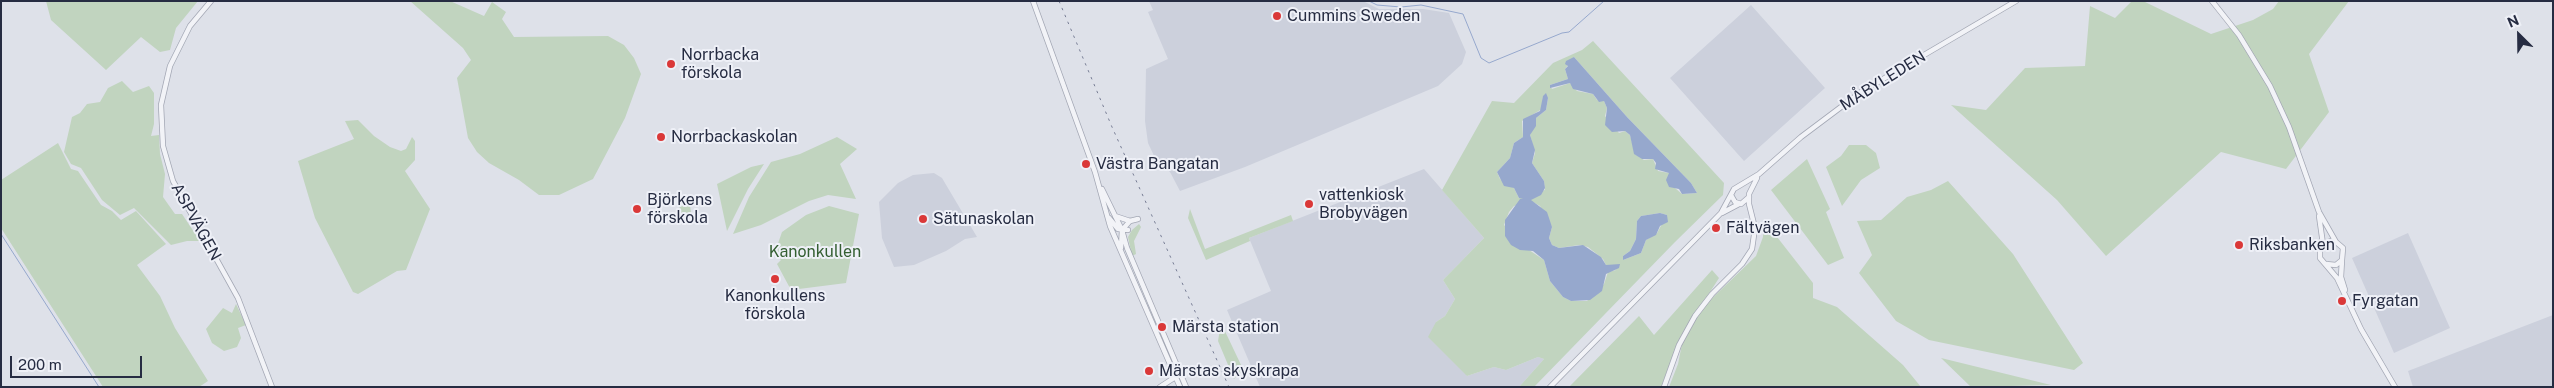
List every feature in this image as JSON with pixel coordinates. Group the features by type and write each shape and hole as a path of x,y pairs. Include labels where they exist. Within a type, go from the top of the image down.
{"street":[{"name":"ASPVÄGEN","path":"211,1 190,26 170,66 161,105 163,146 175,186 238,298 272,387"},
{"path":"1033,1 1094,172 1108,217 1179,380 1186,387"},
{"name":"MÅBYLEDEN","path":"1550,387 1721,213 1734,189 1742,186 1759,174 1801,137 1853,98 2016,1"},
{"path":"2212,1 2239,35 2270,86 2288,127 2319,212 2336,242 2343,248 2343,286 2352,310"},
{"path":"1094,172 1122,230 1179,380"},
{"name":"MÅBYLEDEN","path":"1721,213 1740,204 1749,195 1759,174"},
{"path":"1664,387 1680,345 1695,316 1712,294 1742,264 1752,249 1755,234 1753,219 1749,195 1742,186"},
{"path":"1732,195 1735,202 1740,204 1753,219"},
{"path":"2319,212 2323,244 2319,253 2322,262 2326,264 2337,278 2352,310 2395,387"},
{"path":"1114,215 1130,221"},
{"path":"1108,217 1122,230 1128,230"},
{"path":"1123,254 1120,237 1122,230 1130,221 1138,219 1128,230 1124,238"},
{"path":"2323,244 2332,240 2336,242"},
{"path":"2326,264 2336,264 2342,260"},
{"path":"1160,387 1179,380"},
{"path":"1172,387 1179,380"}],"shaded area":[{"path":"1149,1 1363,1 1379,9 1423,9 1449,13 1466,52 1462,64 1438,86 1245,167 1180,191 1170,172 1156,160 1148,143 1145,121 1146,69 1168,59 1148,12 1153,10"},
{"path":"1751,5 1825,88 1744,161 1670,78"},
{"path":"1424,169 1484,238 1443,280 1455,299 1445,316 1436,322 1467,376 1494,367 1506,370 1538,357 1544,359 1519,387 1260,387 1227,310 1271,291 1249,238"},
{"name":"Sätunaskolan","path":"934,173 942,178 977,237 965,239 946,251 914,265 894,267 882,238 879,202 898,183 913,175"},
{"path":"2408,233 2450,328 2394,353 2352,258"},
{"path":"2553,315 2553,387 2413,387 2408,371"}],"green space":[{"path":"46,1 198,1 176,28 170,50 160,52 141,37 106,70 51,20"},
{"path":"410,1 450,1 484,16 492,2 506,12 502,19 514,37 608,36 624,45 634,58 641,74 625,118 593,179 559,195 539,195 519,180 489,163 477,152 468,138 457,78 471,60 463,48"},
{"path":"2132,1 2143,1 2211,34 2253,20 2273,9 2279,1 2349,1 2309,54 2329,112 2286,169 2221,152 2106,256 2057,200 1951,105 1986,110 2025,68 2085,66 2090,6 2115,18"},
{"path":"1593,41 1724,183 1723,195 1534,387 1519,387 1544,359 1538,357 1506,370 1494,367 1467,376 1428,337 1436,322 1445,316 1455,299 1443,280 1484,238 1442,190 1492,101 1514,103 1553,63 1582,50","holes":["1574,57 1627,117 1691,183 1697,193 1682,194 1675,188 1669,173 1658,171 1653,159 1644,160 1635,154 1630,135 1625,131 1619,133 1605,116 1607,108 1604,101 1597,100 1593,94 1577,91 1570,83 1552,89 1550,85 1568,79 1565,69","1543,96 1548,98 1546,110 1536,118 1530,135 1535,153 1532,163 1544,181 1545,190 1519,198 1514,188 1500,179 1497,172 1510,158 1514,143 1523,137 1522,121 1542,109","1533,202 1540,206 1552,227 1549,238 1552,245 1559,248 1579,245 1588,247 1603,259 1606,265 1612,266 1616,270 1608,272 1604,284 1587,301 1571,301 1563,297 1550,281 1544,260 1529,250 1504,225 1509,212 1514,206","1660,213 1667,215 1657,233 1646,240 1641,253 1623,260 1623,256 1630,251 1636,239 1637,221 1641,216"]},
{"path":"122,81 133,92 149,86 154,93 154,124 151,136 159,135 160,154 165,174 163,197 175,214 182,214 200,241 187,241 171,245 134,208 120,215 102,200 81,168 71,164 64,152 72,117 80,113 87,104 100,102 108,88"},
{"path":"358,120 374,136 390,147 401,151 406,149 412,137 415,141 415,160 405,171 430,209 406,270 397,271 358,294 353,292 315,218 298,161 354,139 345,121"},
{"path":"837,137 857,149 840,164 856,199 828,195 809,201 761,225 733,234 749,197 771,162 800,154"},
{"path":"58,143 71,169 78,171 101,205 112,211 121,220 136,211 166,244 137,265 160,296 175,328 208,381 199,387 103,387 1,228 1,180"},
{"path":"1849,145 1866,145 1876,153 1880,168 1861,180 1842,206 1826,167 1841,156"},
{"path":"1807,159 1830,209 1826,212 1844,258 1828,265 1771,190"},
{"path":"764,164 748,189 727,231 717,184 751,167"},
{"path":"1948,181 2013,254 2083,363 2074,370 1929,340 1896,321 1859,273 1872,255 1857,221 1881,220 1907,197 1931,190"},
{"path":"689,197 691,213 680,214 679,198"},
{"name":"Kanonkullen","path":"829,206 859,214 846,283 791,290 777,264 781,260 774,255 782,232 806,215"},
{"path":"1190,209 1205,249 1291,215 1293,221 1249,238 1250,241 1206,260 1188,218"},
{"path":"1763,219 1813,283 1813,298 1837,307 1903,365 1921,387 1669,387 1678,364 1682,344 1701,309 1756,256 1763,237"},
{"path":"1139,224 1141,227 1134,241 1136,254 1132,256 1128,237"},
{"path":"1712,270 1719,278 1678,342 1661,387 1569,387 1639,316 1654,335"},
{"path":"236,304 246,325 238,328 241,338 237,347 224,351 212,343 206,329 223,308 232,313"},
{"path":"1223,327 1242,367 1242,371 1234,379 1218,341 1220,329"},
{"path":"1941,358 2051,385 1971,387"}],"water":[{"path":"1574,57 1627,117 1691,183 1697,193 1682,194 1679,189 1669,187 1666,180 1669,173 1655,169 1656,163 1653,159 1642,159 1634,154 1630,135 1625,131 1612,132 1605,125 1607,108 1604,101 1599,102 1593,94 1573,89 1570,83 1550,88 1550,85 1568,79 1565,69 1568,66 1565,64 1566,61"},
{"path":"1546,93 1548,98 1546,110 1536,118 1536,126 1530,135 1535,150 1532,163 1544,181 1545,188 1541,195 1531,200 1547,212 1552,227 1549,238 1552,245 1559,248 1583,245 1601,257 1606,265 1620,264 1619,268 1606,274 1602,291 1590,300 1571,301 1563,297 1550,281 1544,260 1533,251 1520,250 1511,245 1505,236 1505,220 1520,199 1523,199 1519,198 1514,188 1504,186 1497,172 1510,158 1514,143 1523,137 1523,119 1540,111 1543,96"},
{"path":"1660,213 1667,215 1668,222 1660,226 1656,235 1646,240 1641,253 1623,260 1623,256 1630,251 1636,239 1637,221 1641,216"}],"waterway":[{"path":"1369,1 1377,5 1401,7 1421,5 1463,14 1481,58 1489,63 1562,33 1569,32 1604,1"},
{"path":"1,234 99,387"}],"railway":[{"path":"1059,1 1112,127 1229,387"}],"place":[{"name":"Cummins Sweden","path":"1277,16"},
{"name":"Norrbacka förskola","path":"671,64"},
{"name":"Norrbackaskolan","path":"661,137"},
{"name":"Västra Bangatan","path":"1086,164"},
{"name":"vattenkiosk Brobyvägen","path":"1309,204"},
{"name":"Björkens förskola","path":"637,209"},
{"name":"Sätunaskolan","path":"923,219"},
{"name":"Fältvägen","path":"1716,228"},
{"name":"Riksbanken","path":"2239,245"},
{"name":"Kanonkullens förskola","path":"775,279"},
{"name":"Fyrgatan","path":"2342,301"},
{"name":"Märsta station","path":"1162,327"},
{"name":"Märstas skyskrapa","path":"1149,371"}]}
